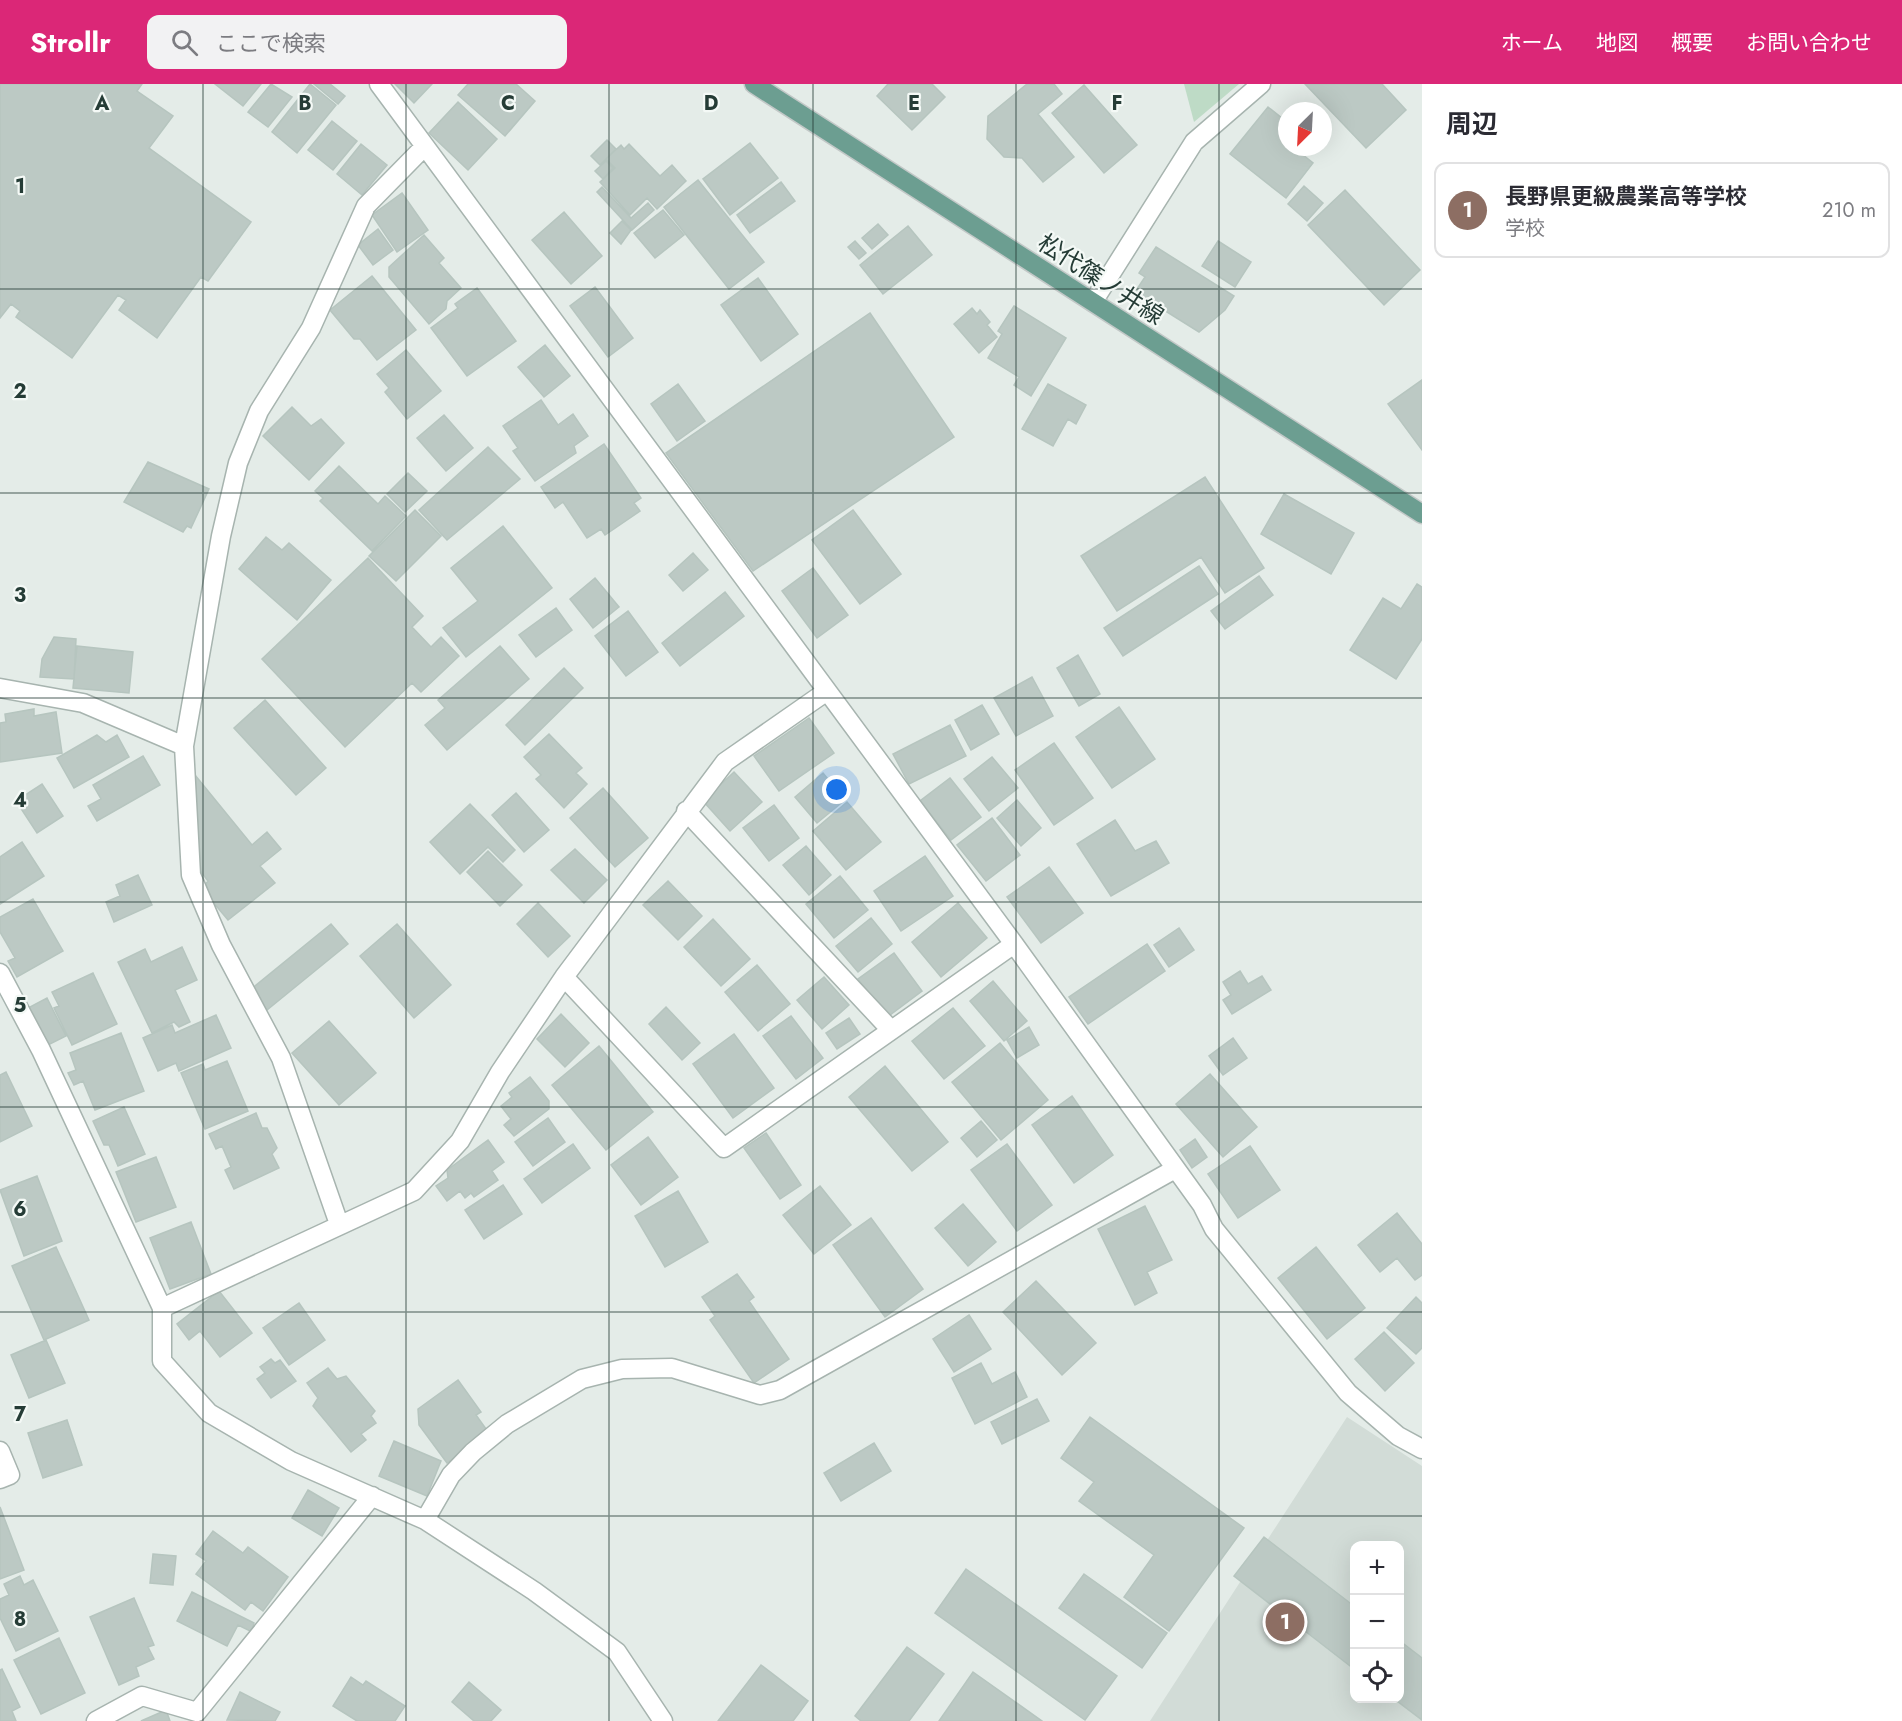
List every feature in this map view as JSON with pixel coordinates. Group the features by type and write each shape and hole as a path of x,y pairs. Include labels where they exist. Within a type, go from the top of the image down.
{"main road":[{"name":"松代篠ノ井線","path":"754,84 1422,514"}],"street":[{"path":"379,84 1014,944 1202,1205 1214,1230 1348,1393 1398,1436 1422,1449"},
{"path":"1093,302 1194,142 1261,84"},
{"path":"339,1224 281,1058 231,967 191,874 184,746 221,536 238,463 259,411 311,328 366,206 424,147"},
{"path":"0,688 83,703 184,746"},
{"path":"162,1308 414,1191 460,1142 500,1072 564,977 686,811 725,762 827,691"},
{"path":"686,811 891,1030"},
{"path":"564,977 724,1148 1014,944"},
{"path":"0,973 41,1050 162,1308 162,1361 209,1413 291,1461 425,1520 534,1591 617,1652 663,1721"},
{"path":"425,1520 452,1475 473,1452 507,1424 582,1379 622,1369 672,1368 760,1395 780,1390 1175,1169"},
{"path":"0,1451 10,1475 0,1479"},
{"path":"96,1721 142,1696 197,1712 372,1496"}],"shaded area":[{"path":"1347,1417 1422,1466 1422,1721 1150,1721"}],"green space":[{"path":"1184,84 1239,84 1194,122"}],"building":[{"path":"0,84 142,84 137,91 173,116 149,148 251,222 208,281 201,277 157,338 119,310 126,300 118,295 72,358 16,317 20,311 11,304 0,318"},
{"path":"215,84 261,84 243,106"},
{"path":"271,84 292,97 268,127 248,112"},
{"path":"310,84 336,105 297,153 272,132"},
{"path":"314,84 330,84 345,96 338,104"},
{"path":"395,84 432,84 414,103"},
{"path":"468,84 516,84 535,101 505,136 458,95"},
{"path":"888,84 932,84 945,97 912,130 877,96"},
{"path":"1027,84 1054,84 1062,94 1038,114 1074,157 1043,182 1022,158 1004,157 987,139 988,116"},
{"path":"1305,84 1382,84 1406,110 1366,148 1332,112 1332,102 1322,102"},
{"path":"1084,85 1137,145 1104,173 1052,113"},
{"path":"458,102 497,139 468,170 429,133"},
{"path":"1268,107 1278,115 1278,156 1304,156 1313,163 1286,198 1230,154"},
{"path":"332,121 357,141 333,170 308,150"},
{"path":"607,140 616,149 600,165 591,156"},
{"path":"750,143 778,178 730,215 703,179"},
{"path":"361,144 387,165 362,195 337,174"},
{"path":"629,144 660,176 672,165 686,181 657,209 647,198 630,215 600,182 615,168 606,159 621,145 624,149"},
{"path":"606,161 613,168 603,179 595,171"},
{"path":"698,180 764,262 729,289 664,207"},
{"path":"781,182 795,201 750,233 737,215"},
{"path":"1304,186 1323,203 1307,221 1288,204"},
{"path":"602,187 631,218 648,203 654,210 632,230 597,192"},
{"path":"1345,190 1420,270 1384,305 1308,225"},
{"path":"402,193 428,230 397,252 372,215"},
{"path":"663,210 684,235 655,258 634,233"},
{"path":"564,212 602,256 571,284 532,240"},
{"path":"622,221 631,230 621,244 610,233"},
{"path":"878,224 888,235 872,249 862,238"},
{"path":"908,226 932,255 883,294 860,265"},
{"path":"378,229 393,250 373,265 358,245"},
{"path":"424,235 444,258 439,263 461,288 447,301 446,309 429,324 389,277 389,267"},
{"path":"855,241 866,253 859,259 848,247"},
{"path":"1218,241 1251,262 1235,287 1202,266"},
{"path":"1156,247 1234,296 1225,310 1199,332 1135,292 1145,277 1139,273"},
{"path":"372,276 416,330 377,360 360,339 354,339 330,310"},
{"path":"758,278 798,334 761,361 721,305"},
{"path":"595,287 633,338 608,357 570,306"},
{"path":"477,288 516,341 467,376 431,328 458,308 455,304"},
{"path":"1014,306 1066,338 1031,396 1014,385 1019,377 988,358 1002,334 998,331"},
{"path":"972,308 977,314 980,310 990,322 987,325 997,337 979,353 954,324"},
{"path":"870,313 954,437 753,571 666,453"},
{"path":"545,345 570,376 544,397 518,367"},
{"path":"406,350 441,391 407,419 385,392 389,388 377,374"},
{"path":"1422,380 1422,450 1388,404"},
{"path":"678,384 705,421 677,441 651,404"},
{"path":"1048,384 1086,405 1076,424 1068,419 1053,446 1022,429"},
{"path":"541,400 558,425 573,414 588,436 574,446 576,453 535,481 513,451 518,448 503,426"},
{"path":"292,407 311,426 321,419 344,443 309,480 263,436"},
{"path":"444,415 473,448 446,471 417,438"},
{"path":"604,444 641,498 634,503 640,511 605,535 601,529 587,538 563,502 555,508 541,487"},
{"path":"488,447 520,479 447,540 419,510"},
{"path":"148,462 209,489 191,528 187,526 183,532 124,502"},
{"path":"339,466 378,504 385,496 406,516 372,551 320,501 323,498 315,491"},
{"path":"408,473 427,491 405,512 387,494"},
{"path":"1205,477 1264,568 1225,593 1201,557 1117,611 1081,556"},
{"path":"1284,494 1354,533 1331,574 1261,534"},
{"path":"415,510 441,536 396,581 369,556"},
{"path":"853,510 901,574 860,604 812,540"},
{"path":"503,526 552,588 466,657 443,628 478,601 451,568"},
{"path":"266,537 282,550 289,543 331,580 297,620 239,569"},
{"path":"693,553 708,570 683,591 669,575"},
{"path":"368,558 423,616 412,627 431,647 441,637 459,656 421,692 412,683 345,747 262,659"},
{"path":"1199,566 1218,594 1123,656 1104,628"},
{"path":"813,568 848,615 817,638 782,591"},
{"path":"1259,576 1273,595 1225,629 1211,611"},
{"path":"595,578 619,607 593,628 570,599"},
{"path":"1417,584 1422,587 1422,639 1396,679 1350,650 1383,598 1401,609"},
{"path":"725,592 744,616 680,666 662,643"},
{"path":"556,608 572,630 536,657 519,635"},
{"path":"628,611 658,652 626,676 595,636"},
{"path":"54,637 76,639 74,679 40,677 42,659"},
{"path":"77,646 133,652 129,693 73,688"},
{"path":"500,646 529,679 447,750 425,725 445,708 438,700"},
{"path":"1078,655 1100,694 1079,706 1057,668"},
{"path":"564,668 583,688 525,745 506,725"},
{"path":"1032,677 1053,716 1016,736 994,698"},
{"path":"265,700 326,768 296,795 234,728"},
{"path":"982,705 999,734 971,750 955,720"},
{"path":"1119,707 1155,759 1112,788 1076,737"},
{"path":"34,709 34,716 56,712 62,753 0,762 0,723 6,722 5,714"},
{"path":"809,718 834,753 779,791 754,756"},
{"path":"950,725 966,756 909,784 893,754"},
{"path":"549,734 582,768 576,773 587,784 564,808 536,779 541,775 524,757"},
{"path":"97,735 106,742 117,735 129,757 74,788 57,758"},
{"path":"1054,743 1093,798 1054,825 1015,770"},
{"path":"143,756 160,785 97,821 88,806 101,799 93,785"},
{"path":"992,757 1018,788 989,811 964,779"},
{"path":"734,772 762,802 730,831 703,801"},
{"path":"823,773 845,800 817,823 795,797"},
{"path":"195,775 252,845 267,832 281,849 260,866 275,883 228,920 202,889 208,881 196,865"},
{"path":"950,778 981,817 951,840 920,801"},
{"path":"42,784 63,816 37,833 16,801"},
{"path":"603,788 648,838 615,867 570,818"},
{"path":"516,793 549,830 524,852 492,815"},
{"path":"1017,800 1041,828 1021,846 997,818"},
{"path":"847,802 881,842 846,870 813,831"},
{"path":"470,804 515,850 503,862 488,847 460,874 430,842"},
{"path":"774,805 799,838 769,861 743,828"},
{"path":"992,818 1020,855 986,881 957,845"},
{"path":"1115,820 1135,851 1156,841 1169,863 1111,896 1077,844"},
{"path":"22,842 44,876 0,904 0,857"},
{"path":"806,846 831,875 809,895 783,865"},
{"path":"575,849 607,880 584,903 551,870"},
{"path":"488,851 522,885 500,906 467,872"},
{"path":"925,856 953,896 901,931 874,891"},
{"path":"1049,867 1083,913 1041,943 1007,897"},
{"path":"138,875 152,905 114,922 106,902 120,896 116,885"},
{"path":"840,876 868,910 834,938 806,904"},
{"path":"668,881 702,916 678,940 643,905"},
{"path":"33,899 63,951 17,977 8,961 15,958 0,932 0,917"},
{"path":"538,903 570,936 548,957 517,924"},
{"path":"958,903 987,938 941,977 912,942"},
{"path":"871,918 892,944 858,972 836,946"},
{"path":"713,919 750,959 721,986 684,947"},
{"path":"331,924 348,944 267,1010 250,990"},
{"path":"397,924 451,985 414,1018 360,956"},
{"path":"1179,928 1194,950 1169,967 1154,945"},
{"path":"1147,944 1165,971 1088,1024 1069,997"},
{"path":"182,947 197,980 175,990 190,1022 179,1027 174,1022 152,1033 118,962 145,949 151,962"},
{"path":"894,953 922,991 886,1018 858,979"},
{"path":"757,965 790,1004 758,1031 725,992"},
{"path":"1240,971 1248,984 1262,976 1271,990 1232,1014 1223,1000 1231,995 1223,982"},
{"path":"93,973 117,1024 72,1045 54,1008 59,1006 52,992"},
{"path":"824,977 849,1005 822,1029 797,1000"},
{"path":"993,981 1027,1021 1004,1041 970,1001"},
{"path":"47,998 66,1036 46,1046 28,1008"},
{"path":"666,1007 700,1043 682,1060 649,1024"},
{"path":"953,1008 985,1046 944,1079 912,1041"},
{"path":"561,1014 589,1043 565,1067 537,1039"},
{"path":"216,1015 231,1048 179,1071 176,1063 158,1071 143,1038 172,1025 175,1033"},
{"path":"791,1016 823,1058 796,1079 763,1036"},
{"path":"849,1018 860,1034 837,1049 826,1033"},
{"path":"329,1021 376,1073 339,1105 292,1053"},
{"path":"1029,1027 1039,1045 1017,1058 1007,1040"},
{"path":"121,1033 144,1091 95,1110 83,1081 74,1085 68,1073 76,1070 70,1053"},
{"path":"734,1034 774,1088 733,1118 693,1064"},
{"path":"1233,1038 1247,1058 1223,1075 1209,1056"},
{"path":"1000,1043 1048,1100 1001,1140 952,1082"},
{"path":"599,1046 653,1112 606,1150 552,1085"},
{"path":"227,1061 248,1111 205,1129 181,1073 203,1064 205,1070"},
{"path":"885,1066 948,1142 912,1171 849,1097"},
{"path":"6,1072 32,1126 0,1142 0,1075"},
{"path":"1210,1074 1257,1127 1223,1157 1176,1104"},
{"path":"530,1077 549,1101 549,1109 514,1136 504,1125 511,1119 501,1106 512,1097 509,1093"},
{"path":"1072,1096 1113,1155 1074,1183 1032,1125"},
{"path":"124,1107 145,1154 118,1166 109,1145 104,1145 93,1121"},
{"path":"256,1113 262,1128 267,1128 277,1148 272,1154 279,1168 234,1189 225,1170 231,1167 222,1146 216,1149 209,1134"},
{"path":"548,1118 565,1142 533,1166 515,1142"},
{"path":"981,1121 997,1140 977,1157 961,1138"},
{"path":"766,1133 801,1185 780,1199 744,1148"},
{"path":"648,1137 678,1177 641,1205 611,1165"},
{"path":"1195,1139 1207,1157 1192,1168 1180,1150"},
{"path":"488,1140 504,1162 492,1171 498,1180 474,1197 471,1193 465,1198 460,1191 447,1201 436,1186 448,1178 447,1170"},
{"path":"573,1144 590,1168 542,1203 524,1179"},
{"path":"1007,1144 1052,1205 1017,1231 971,1170"},
{"path":"1250,1146 1280,1190 1238,1218 1208,1174"},
{"path":"156,1157 176,1207 136,1222 116,1172"},
{"path":"37,1176 62,1241 24,1256 0,1190"},
{"path":"503,1185 522,1214 484,1239 465,1210"},
{"path":"820,1186 851,1225 814,1254 783,1215"},
{"path":"678,1191 708,1242 665,1267 635,1216"},
{"path":"963,1204 996,1242 968,1266 935,1228"},
{"path":"1145,1206 1172,1260 1147,1272 1157,1293 1135,1305 1098,1229"},
{"path":"1397,1213 1422,1244 1422,1275 1415,1280 1397,1258 1380,1272 1358,1245"},
{"path":"871,1218 923,1289 885,1317 833,1245"},
{"path":"191,1222 211,1274 170,1289 150,1238"},
{"path":"56,1247 89,1320 44,1340 12,1266"},
{"path":"1316,1247 1365,1308 1327,1339 1278,1278"},
{"path":"737,1274 754,1297 749,1301 789,1359 754,1383 710,1320 715,1316 702,1297"},
{"path":"1036,1281 1096,1343 1062,1375 1003,1312"},
{"path":"219,1291 252,1333 220,1357 200,1331 189,1340 177,1324"},
{"path":"1416,1297 1422,1303 1422,1348 1416,1354 1387,1328"},
{"path":"299,1303 325,1340 289,1365 263,1328"},
{"path":"969,1315 991,1349 954,1372 933,1339"},
{"path":"1384,1332 1414,1363 1385,1391 1355,1359"},
{"path":"46,1340 65,1383 29,1398 11,1355"},
{"path":"271,1359 275,1363 280,1360 296,1381 271,1398 257,1379 265,1373 260,1367"},
{"path":"981,1363 992,1384 1015,1372 1027,1397 975,1424 952,1378"},
{"path":"328,1368 337,1379 346,1376 375,1411 371,1416 376,1423 361,1434 366,1440 351,1452 313,1406 318,1398 307,1383"},
{"path":"458,1380 481,1412 476,1415 489,1433 447,1463 419,1425 418,1409"},
{"path":"1037,1399 1049,1421 1002,1444 991,1422"},
{"path":"1090,1417 1244,1528 1169,1631 1124,1597 1154,1555 1079,1501 1094,1482 1061,1458"},
{"path":"67,1420 82,1465 43,1478 28,1433"},
{"path":"394,1441 441,1461 427,1496 379,1476"},
{"path":"874,1443 891,1471 841,1501 824,1473"},
{"path":"308,1490 339,1508 322,1536 292,1518"},
{"path":"0,1507 24,1570 0,1579"},
{"path":"213,1531 243,1553 248,1547 288,1577 263,1611 251,1602 245,1610 196,1574 206,1561 196,1554"},
{"path":"1264,1537 1350,1603 1350,1666 1234,1576"},
{"path":"153,1554 176,1556 173,1585 150,1583"},
{"path":"966,1569 1117,1676 1085,1720 935,1613"},
{"path":"1084,1574 1167,1633 1142,1668 1059,1608"},
{"path":"20,1576 24,1585 33,1580 58,1631 16,1651 0,1618 0,1599 9,1595 4,1584"},
{"path":"192,1592 254,1623 252,1632 238,1625 227,1646 177,1621"},
{"path":"134,1598 154,1645 148,1647 154,1659 136,1667 139,1676 119,1685 90,1617"},
{"path":"59,1638 85,1693 41,1714 14,1660"},
{"path":"1404,1644 1422,1658 1422,1720 1400,1703 1404,1703"},
{"path":"907,1647 944,1674 909,1721 861,1721 855,1716"},
{"path":"761,1665 808,1701 793,1721 718,1721"},
{"path":"2,1669 20,1707 12,1711 16,1721 0,1721 0,1670"},
{"path":"973,1672 1042,1721 939,1721"},
{"path":"351,1677 363,1685 366,1681 405,1706 395,1721 357,1721 333,1706"},
{"path":"469,1682 501,1710 491,1721 474,1721 452,1702"},
{"path":"240,1692 280,1712 275,1721 227,1720"},
{"path":"166,1710 170,1721 141,1721"}],"place":[{"name":"長野県更級農業高等学校","path":"1285,1622"}]}
